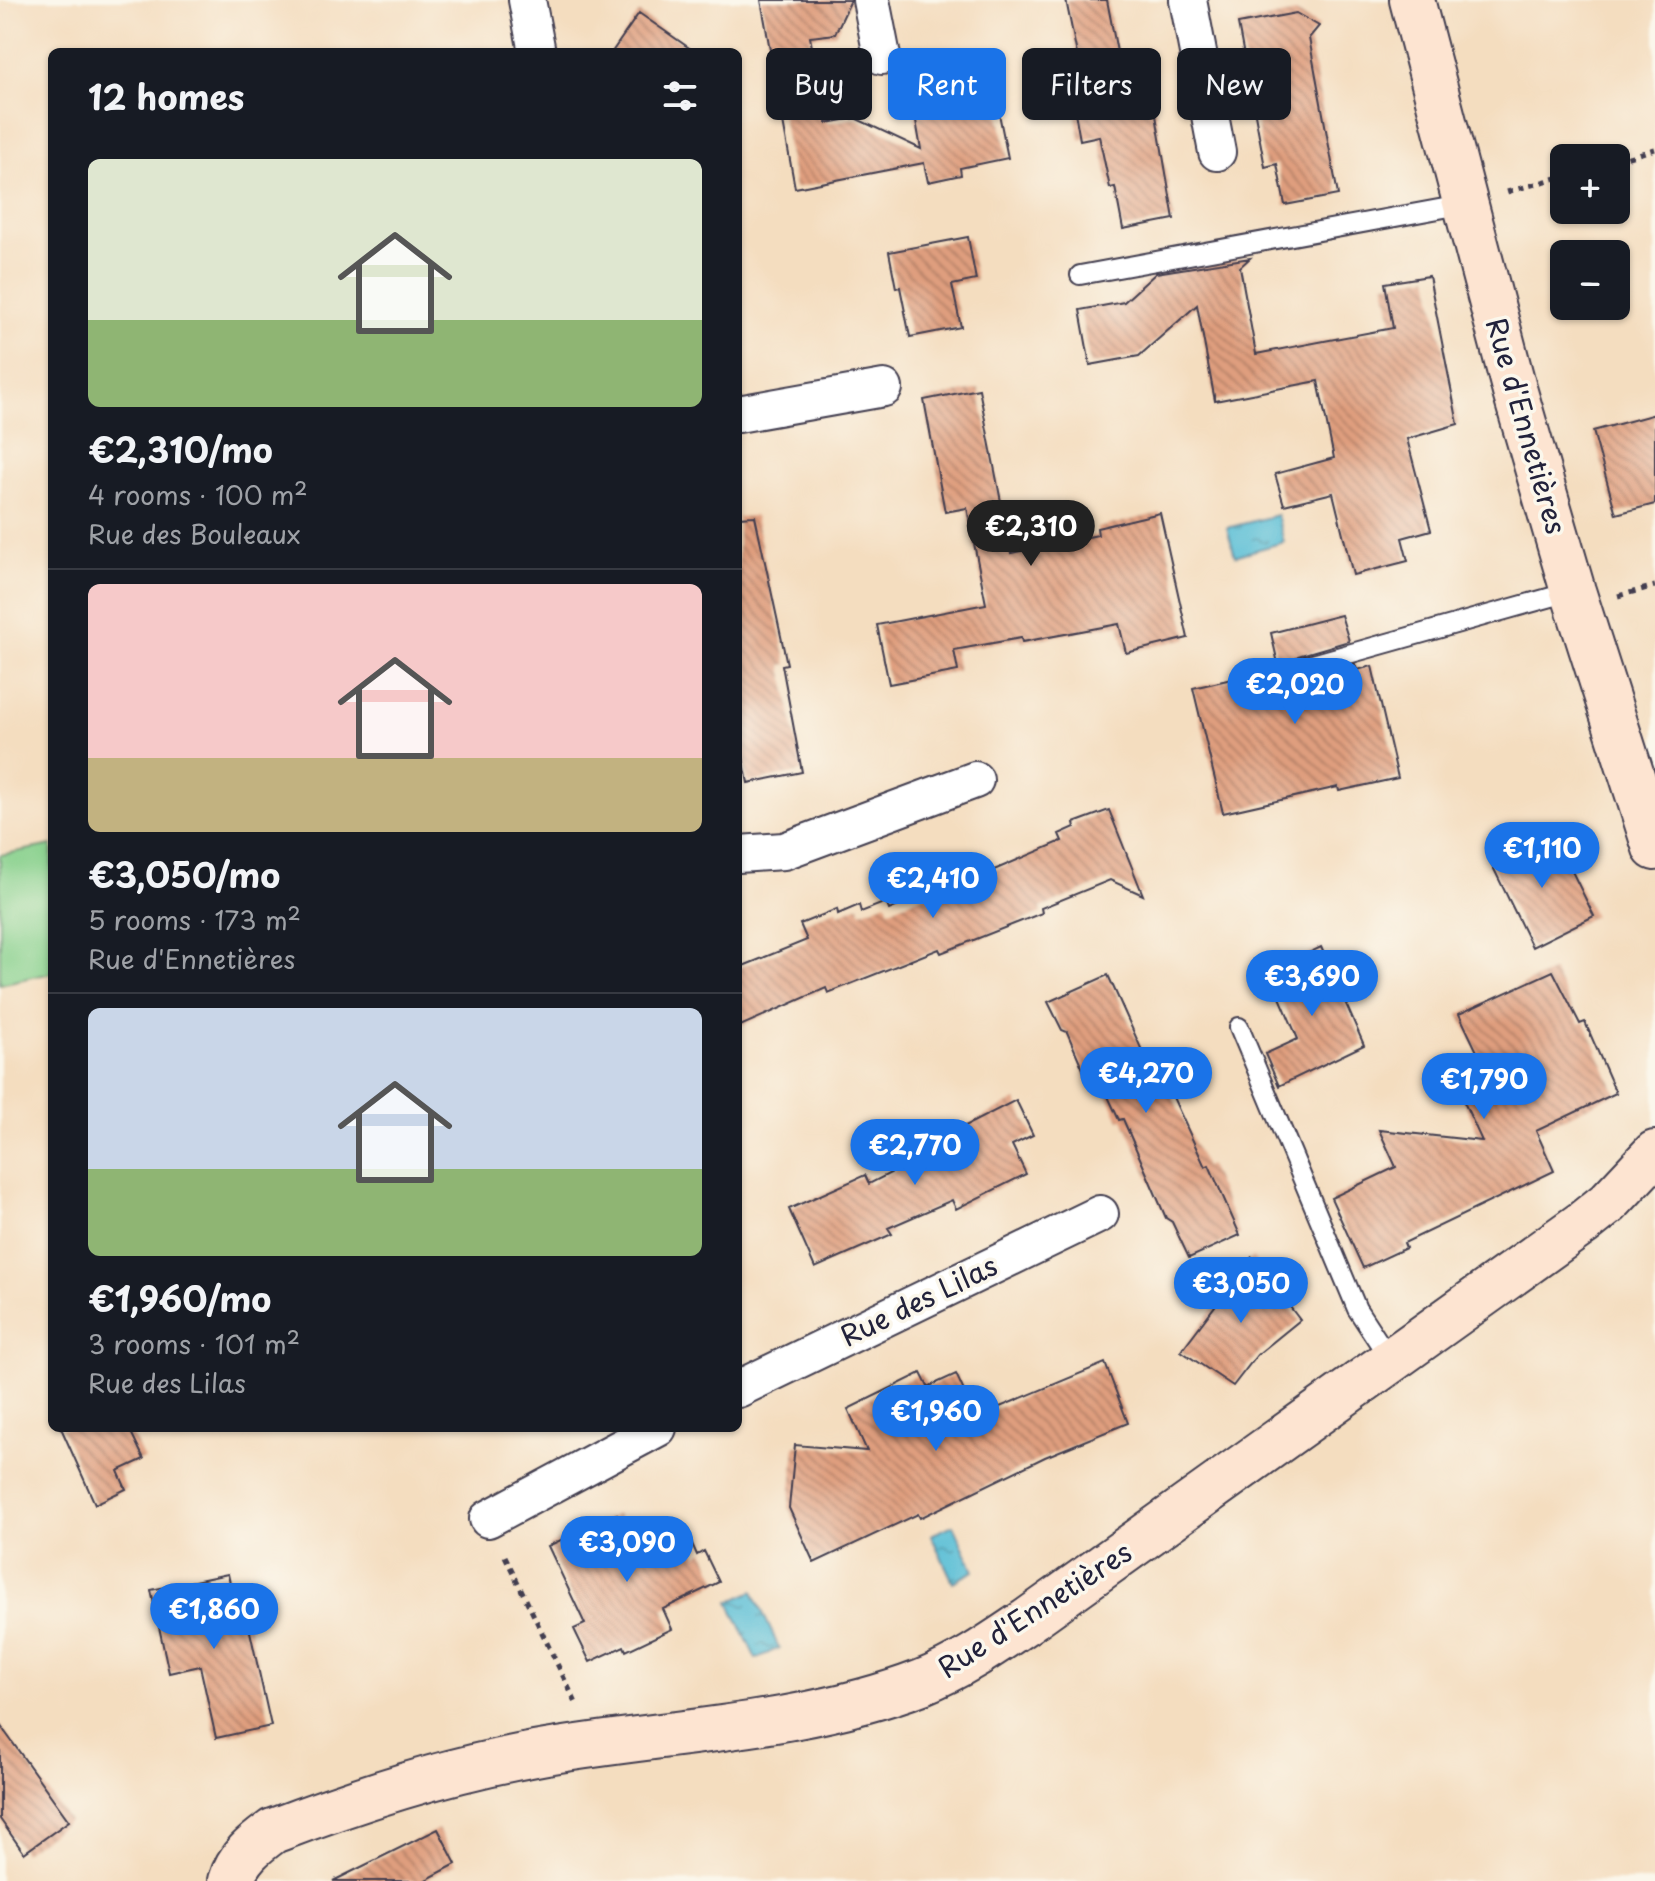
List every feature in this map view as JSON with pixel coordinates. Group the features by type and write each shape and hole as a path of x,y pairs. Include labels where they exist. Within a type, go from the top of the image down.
{"street":[{"path":"527,0 536,48"},
{"path":"871,0 882,56"},
{"path":"1188,0 1217,152"},
{"name":"Rue d'Ennetières","path":"1412,0 1515,392 1573,591 1655,848"},
{"path":"742,413 884,388"},
{"path":"742,854 784,851 975,780"},
{"name":"Rue d'Ennetières","path":"227,1880 253,1846 273,1831 430,1777 478,1764 595,1744 826,1710 893,1692 954,1667 1027,1621 1583,1223 1608,1203 1655,1153"},
{"name":"Rue des Lilas","path":"742,1387 1100,1214"},
{"path":"488,1519 647,1432"}],"lane":[{"path":"1080,275 1466,204"},
{"path":"1302,667 1573,591"},
{"path":"1239,1027 1357,1309 1391,1361"}],"path":[{"path":"1630,157 1655,149"},
{"path":"1466,204 1550,180"},
{"path":"488,1519 595,1744"}],"green space":[{"path":"48,846 48,974 0,984 0,855"}],"water":[{"path":"1277,515 1284,542 1235,556 1227,528"},
{"path":"953,1525 974,1571 953,1582 931,1535"},
{"path":"753,1591 779,1648 756,1659 729,1602"}],"building":[{"path":"761,0 851,0 835,34 810,37 812,48 770,48"},
{"path":"1066,0 1107,0 1116,48 1076,48"},
{"path":"639,13 689,48 615,48"},
{"path":"1296,13 1319,26 1309,38 1338,195 1285,205 1277,164 1265,167 1256,120 1291,120 1291,48 1243,48 1238,24"},
{"path":"783,120 826,120 827,123 859,120 921,149 916,120 1000,120 1008,158 960,168 961,175 928,182 924,163 795,188"},
{"path":"1076,120 1157,120 1174,219 1123,229 1115,187 1110,188 1099,136 1080,140"},
{"path":"968,237 976,280 952,285 961,327 910,337 889,252"},
{"path":"1250,258 1240,267 1256,354 1393,328 1385,283 1429,276 1458,424 1407,439 1431,530 1402,538 1408,561 1353,575 1333,493 1284,505 1275,474 1334,458 1318,381 1215,401 1197,305 1139,356 1090,365 1080,310 1124,302 1156,273"},
{"path":"979,389 1011,553 1098,535 1097,528 1160,513 1188,638 1126,653 1119,624 1022,642 1021,638 954,650 958,671 889,684 877,625 986,604 967,508 945,512 924,400"},
{"path":"1655,414 1655,504 1616,514 1593,431"},
{"path":"755,516 787,664 782,665 802,772 748,783 742,757 742,517"},
{"path":"1341,615 1349,641 1298,656 1291,663 1291,671 1294,676 1304,679 1355,664 1357,670 1372,666 1398,778 1339,791 1338,787 1223,813 1193,688 1279,668 1271,633"},
{"path":"1109,810 1143,895 1110,880 1041,908 1042,913 941,953 939,949 828,993 826,988 742,1025 742,966 807,940 800,924 837,909 838,914 859,905 861,912 886,902 889,910 951,884 952,888 1062,841 1059,834 1075,827 1074,823"},
{"path":"1549,834 1559,857 1564,855 1594,916 1532,947 1491,863"},
{"path":"1321,947 1364,1045 1279,1086 1265,1054 1298,1039 1269,972"},
{"path":"1553,971 1580,1024 1585,1022 1616,1093 1536,1131 1554,1171 1404,1243 1406,1248 1363,1268 1331,1198 1396,1167 1379,1130 1482,1141 1451,1074 1481,1060 1459,1014"},
{"path":"1108,975 1153,1075 1161,1071 1205,1167 1209,1165 1240,1235 1189,1258 1172,1222 1166,1218 1123,1119 1119,1120 1099,1077 1088,1081 1067,1032 1062,1030 1048,1002"},
{"path":"1016,1100 1033,1135 1012,1145 1026,1174 956,1209 952,1200 888,1228 892,1234 815,1268 789,1209 865,1175 869,1184 930,1153 926,1146"},
{"path":"1252,1257 1300,1320 1257,1355 1233,1386 1181,1351"},
{"path":"1105,1363 1128,1423 1045,1457 920,1518 918,1514 814,1563 789,1508 795,1445 867,1451 848,1409 921,1373 928,1387 956,1374 976,1417"},
{"path":"63,1432 131,1432 144,1459 118,1471 126,1489 95,1504"},
{"path":"617,1514 637,1556 687,1532 697,1555 704,1551 719,1582 663,1609 672,1629 626,1651 624,1646 590,1662 574,1629 585,1624 548,1546"},
{"path":"228,1574 238,1620 247,1618 271,1726 216,1738 200,1666 169,1673 151,1590"},
{"path":"0,1725 69,1821 24,1853 0,1819"},
{"path":"438,1829 456,1864 424,1881 333,1881"}]}
